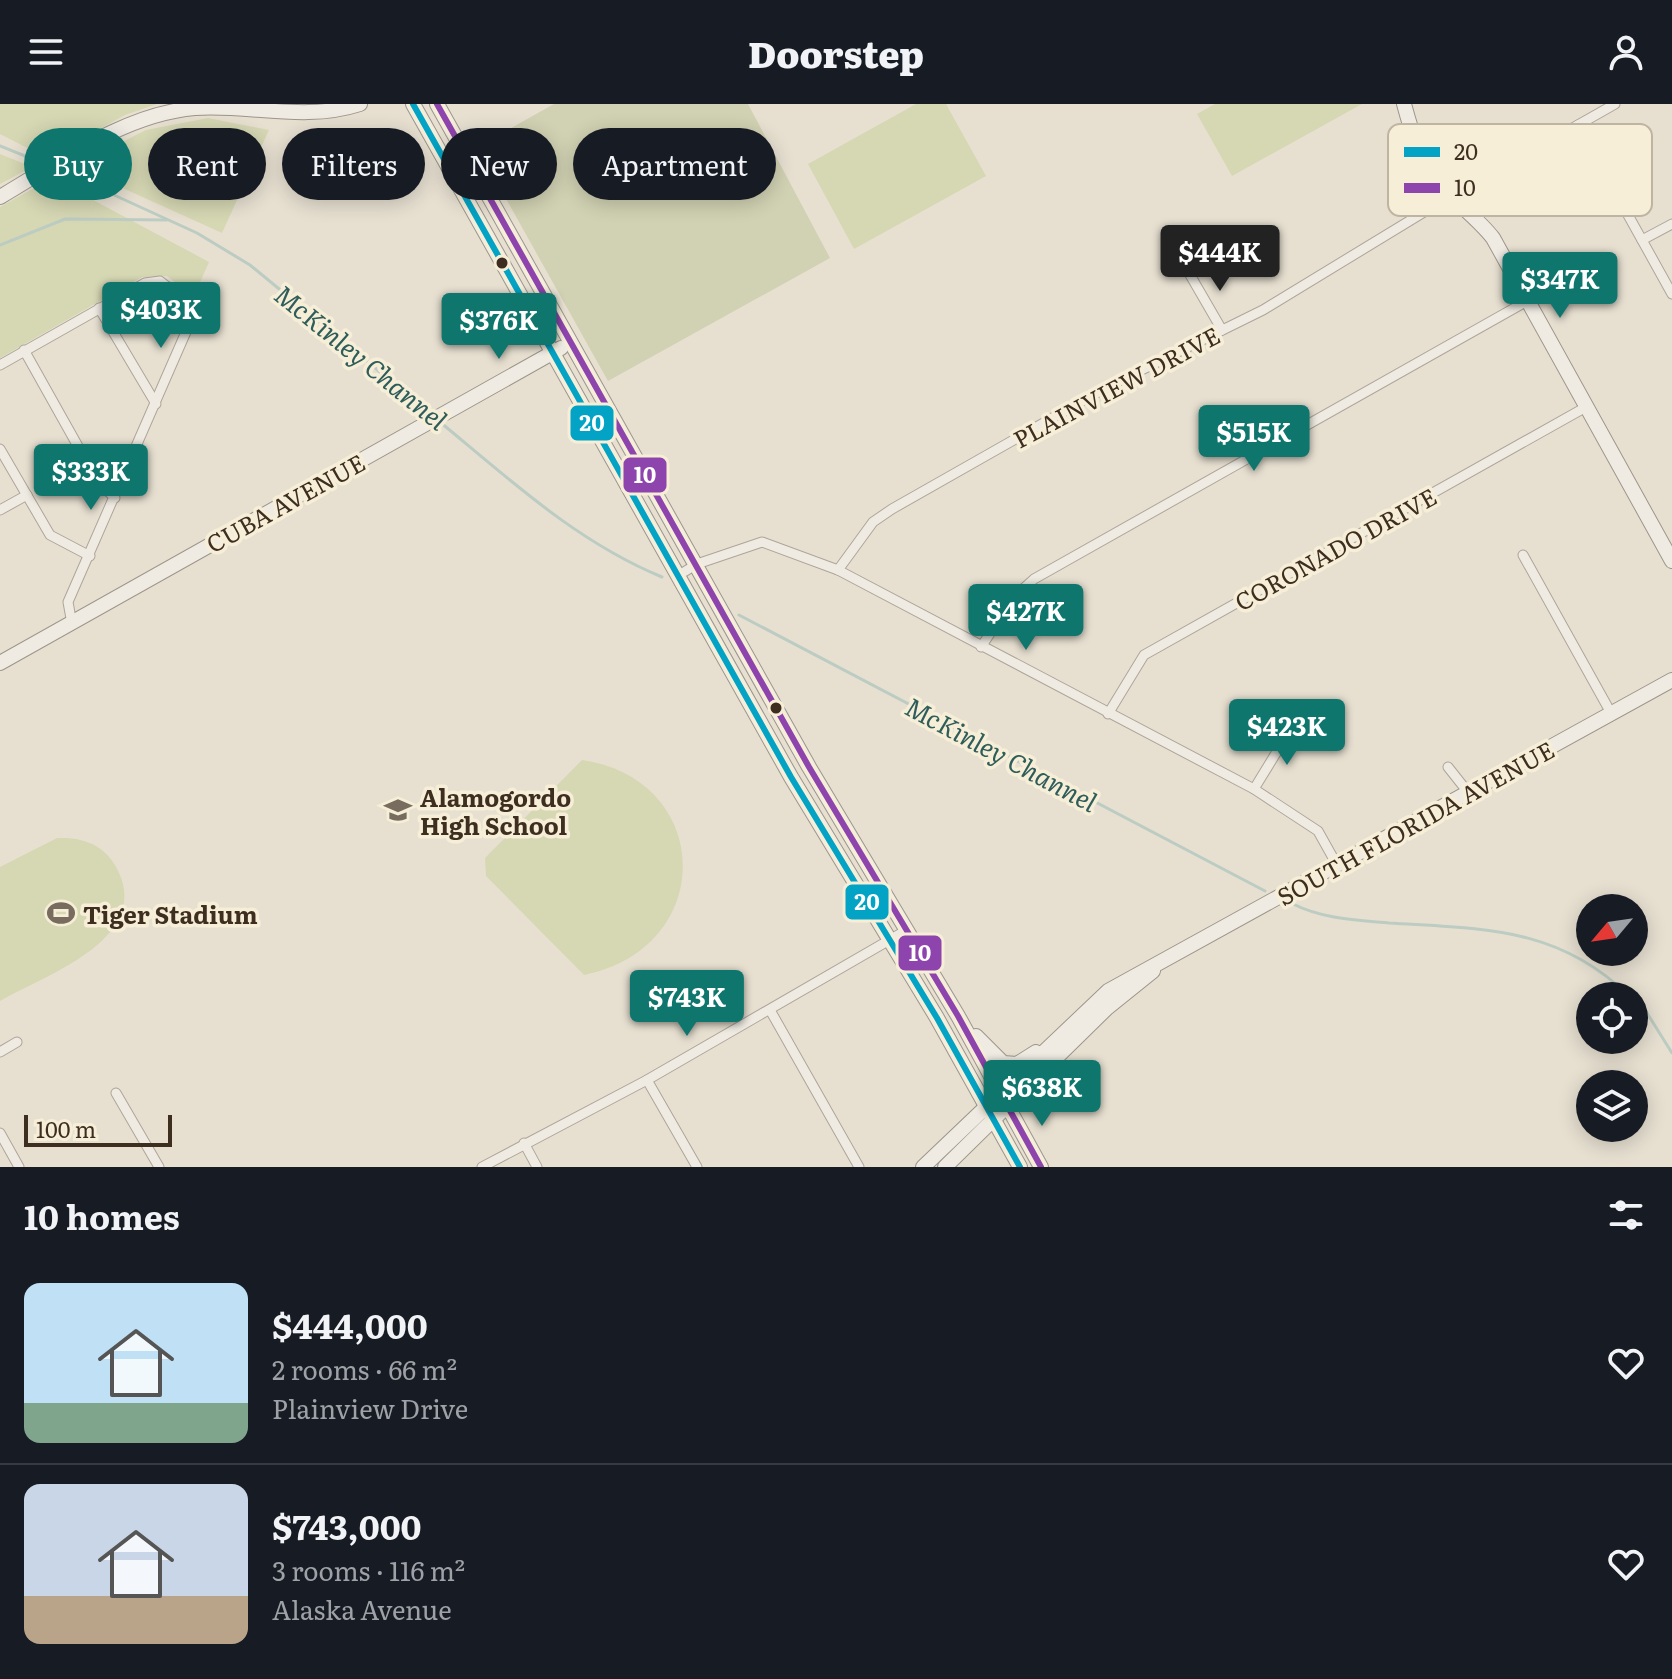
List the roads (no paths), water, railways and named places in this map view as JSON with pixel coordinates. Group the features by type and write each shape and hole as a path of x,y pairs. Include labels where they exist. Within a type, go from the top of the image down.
{"main road":[{"path":"0,197 140,120 166,113 227,107 294,114 360,104"},
{"path":"413,104 679,575 1020,1167"},
{"path":"437,104 905,931 958,1016 1041,1167"},
{"path":"1404,104 1409,124"},
{"path":"1476,216 1493,238 1672,561"},
{"name":"CUBA AVENUE","path":"0,663 571,343"},
{"name":"SOUTH FLORIDA AVENUE","path":"945,1167 994,1121 1005,1099 1091,1004 1130,977 1159,965 1467,791 1672,680"},
{"name":"SOUTH FLORIDA AVENUE","path":"1005,1099 1159,965"},
{"path":"958,1016 1003,1063 1017,1064 1091,1004"},
{"path":"923,1167 986,1107 1005,1099"}],"street":[{"name":"PLAINVIEW DRIVE","path":"1580,124 1615,104"},
{"name":"PLAINVIEW DRIVE","path":"838,570 873,522 892,509 1107,387 1263,310 1417,216"},
{"path":"1629,216 1672,294"},
{"path":"1642,240 1672,224"},
{"path":"1189,273 1222,330"},
{"path":"0,365 145,283 160,281 196,309 68,602 72,624"},
{"path":"981,647 1014,597 1034,579 1527,301"},
{"path":"99,308 156,404"},
{"path":"24,350 98,482 115,498"},
{"name":"CORONADO DRIVE","path":"1108,714 1144,655 1586,407"},
{"path":"0,449 50,535 90,556"},
{"path":"618,466 636,457"},
{"path":"0,510 27,495"},
{"path":"679,575 697,564 762,542 838,570 1254,789 1318,831 1337,865"},
{"path":"1523,555 1611,713"},
{"path":"1254,789 1292,727"},
{"path":"1448,767 1467,791"},
{"path":"482,1167 647,1080 905,931"},
{"path":"770,1010 859,1167"},
{"path":"0,1052 17,1042"},
{"path":"647,1080 697,1167"},
{"path":"116,1093 159,1167"},
{"path":"0,1133 17,1166"},
{"path":"524,1143 537,1167"}],"waterway":[{"name":"McKinley Channel","path":"0,146 24,156"},
{"name":"McKinley Channel","path":"125,200 197,233 250,265 431,414"},
{"path":"0,245 65,219 167,220"},
{"name":"McKinley Channel","path":"440,422 573,528 631,563 662,577"},
{"name":"McKinley Channel","path":"739,615 1265,891"},
{"name":"McKinley Channel","path":"1293,904 1340,918 1487,930 1517,936 1575,956 1613,982"},
{"name":"McKinley Channel","path":"1648,1015 1672,1053"}],"place":[{"name":"Alamogordo High School","path":"398,810"},
{"name":"Tiger Stadium","path":"61,913"}]}
